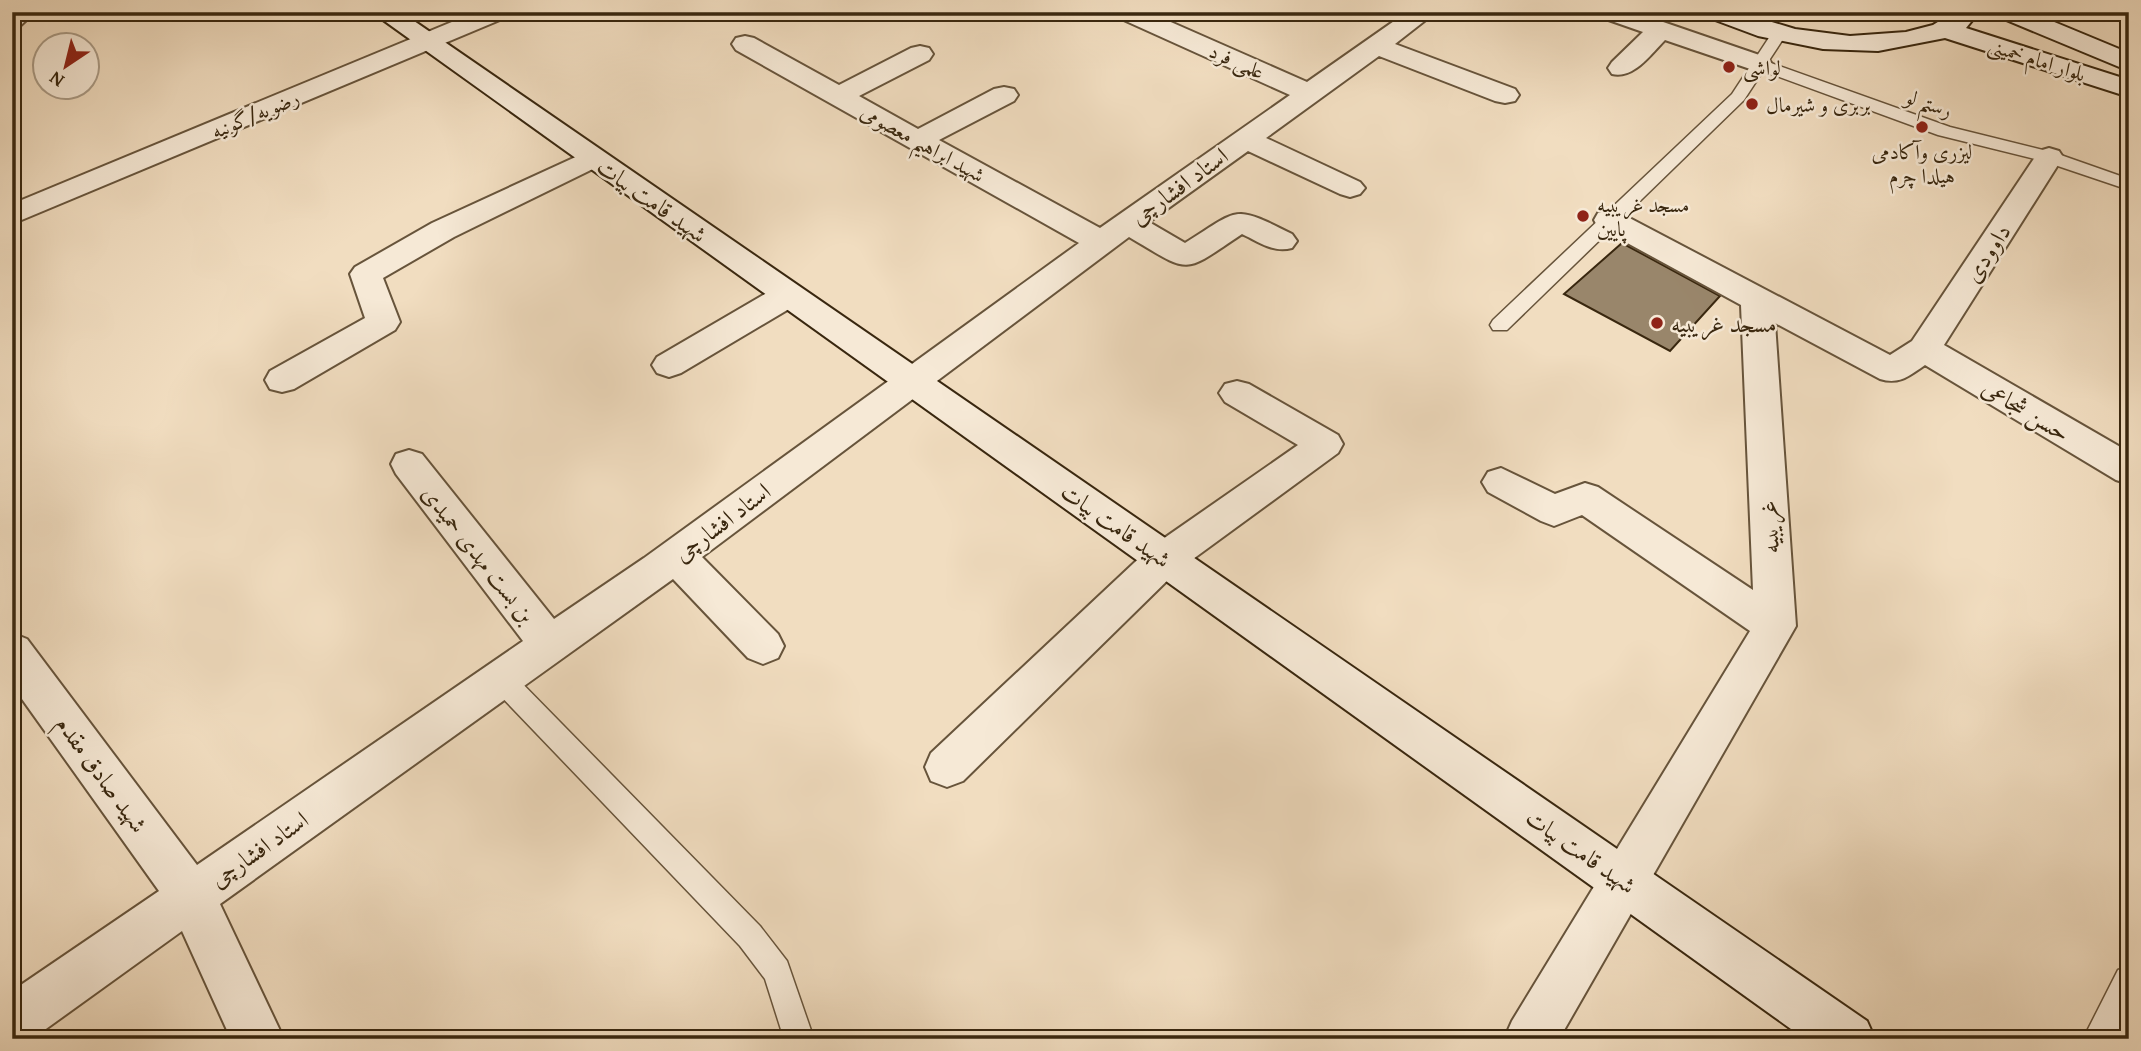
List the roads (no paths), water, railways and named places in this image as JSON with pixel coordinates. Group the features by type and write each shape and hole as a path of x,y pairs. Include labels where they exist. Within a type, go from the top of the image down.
{"street":[{"path":"12,20 23,12"},
{"name":"شهید قامت بیات","path":"384,12 1849,1039"},
{"name":"رضویه/گونیه","path":"12,215 498,12"},
{"name":"علمی فرد","path":"1126,12 1309,93"},
{"name":"استاد افشارچی","path":"12,1022 676,555 1244,138 1424,12"},
{"path":"1609,12 1759,64"},
{"path":"1716,12 1779,33 1826,41 1872,43 1913,39 1945,30 1968,12"},
{"name":"بلوار امام خمینی","path":"2008,12 2129,63"},
{"path":"1621,68 1660,30"},
{"name":"بلوار امام خمینی","path":"1945,30 2129,89"},
{"name":"شهید ابراهیم معصومی","path":"745,44 918,140 1114,233 1186,257 1241,221 1281,241"},
{"path":"1376,46 1505,94"},
{"path":"838,96 920,54"},
{"path":"918,140 1004,95"},
{"path":"1244,138 1350,188"},
{"name":"داوودی","path":"1924,349 2049,157"},
{"path":"282,380 383,322 366,274 443,230 593,158"},
{"path":"1609,220 1892,371 1924,349"},
{"path":"669,365 788,295"},
{"name":"غریبیه","path":"1757,300 1775,626"},
{"name":"حسن شجاعی","path":"1924,349 2129,470"},
{"path":"947,767 1164,559 1325,444 1237,393"},
{"name":"بن بست مهدی حمیدی","path":"409,464 550,645"},
{"path":"1501,481 1555,511 1585,498 1775,626 1530,1039"},
{"path":"676,555 763,646"},
{"name":"شهید صادق مقدم","path":"12,651 191,896 258,1039"}],"lane":[{"path":"1500,325 1738,97 1779,33"},
{"name":"رستم لو","path":"1759,64 1944,131 2049,157 2129,185"},
{"path":"502,679 750,936 777,971 799,1039"},
{"path":"2098,1039 2129,981"}],"place":[{"name":"لواشی","path":"1729,67"},
{"name":"بربری و شیرمال","path":"1752,104"},
{"name":"لیزری وآکادمی هیلدا چرم","path":"1922,127"},
{"name":"مسجد غریبیه پایین","path":"1583,216"},
{"name":"مسجد غریبیه","path":"1657,323"}]}
